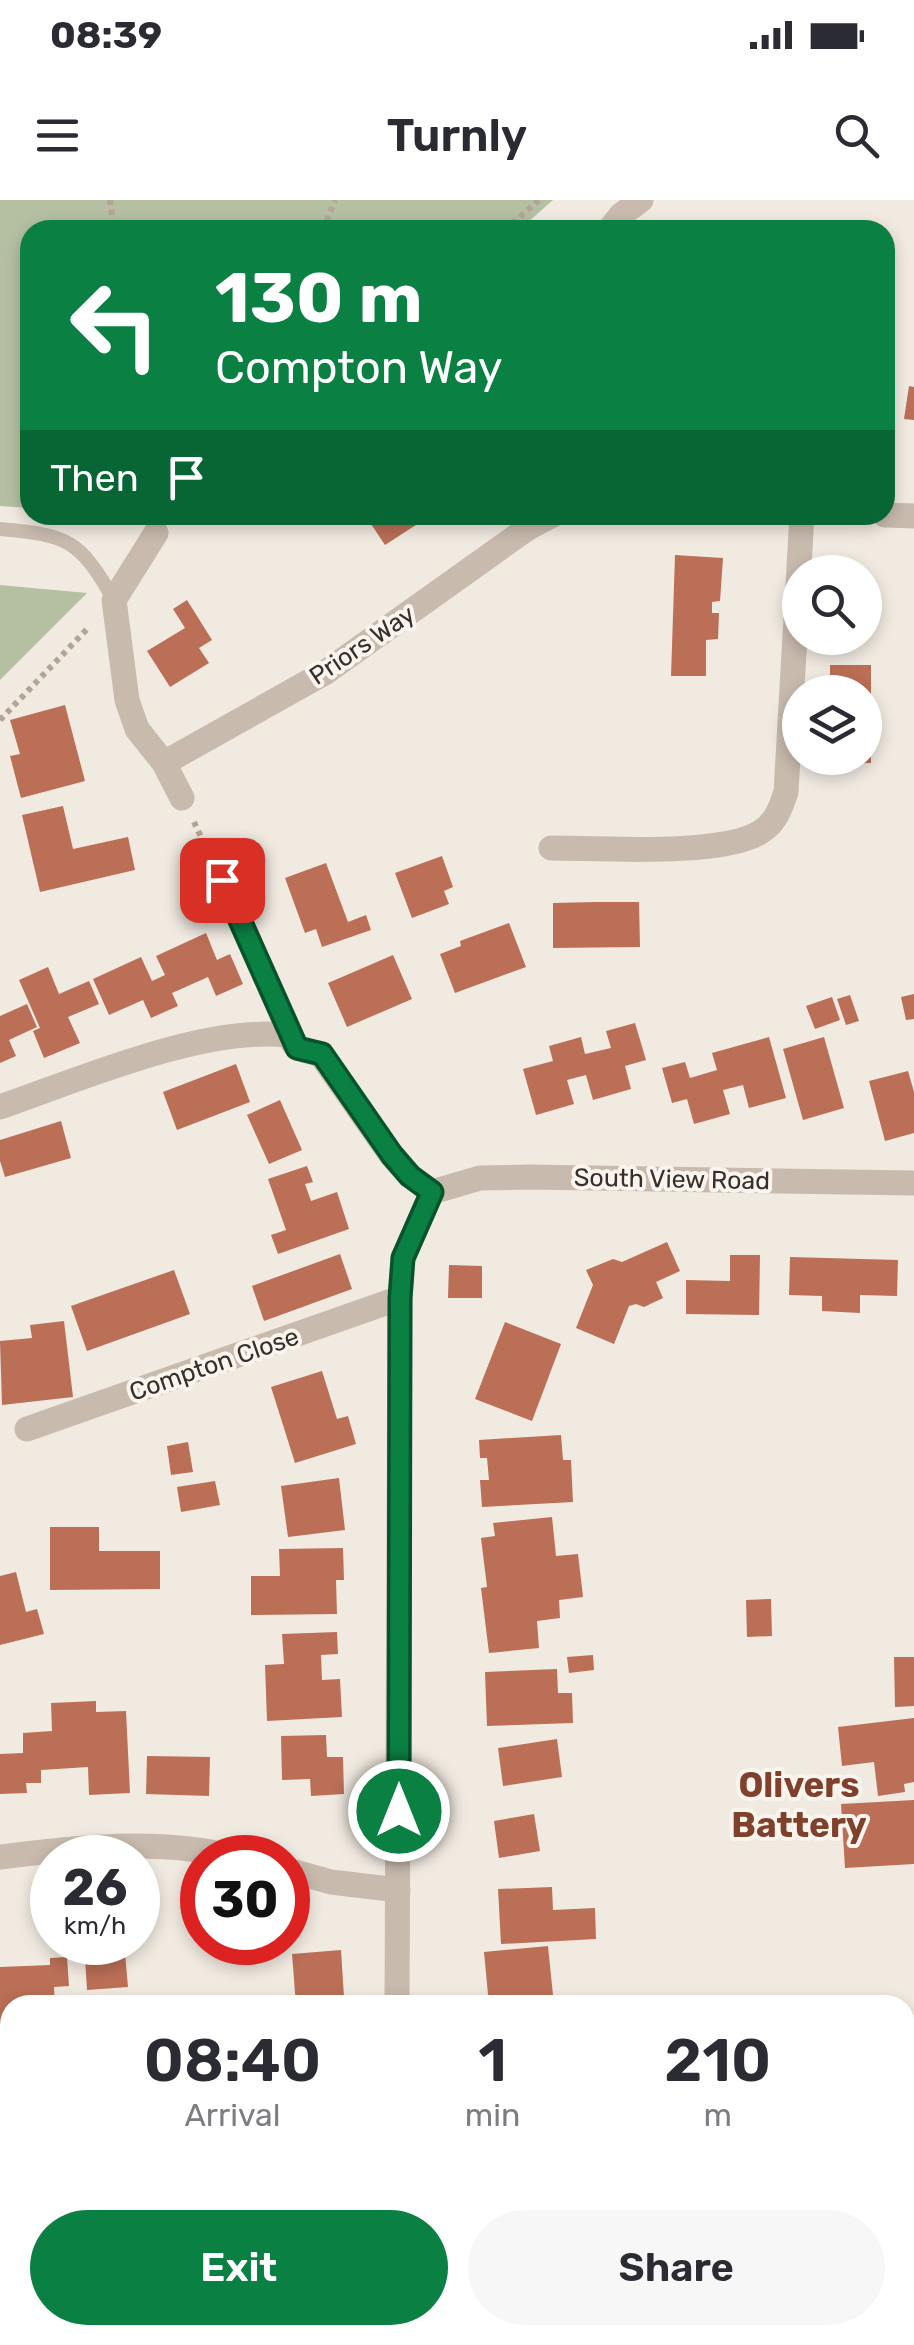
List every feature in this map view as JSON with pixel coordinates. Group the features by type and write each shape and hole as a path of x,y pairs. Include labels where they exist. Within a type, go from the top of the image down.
{"street":[{"path":"617,220 641,200"},
{"name":"Priors Way","path":"164,764 326,672 534,525"},
{"path":"551,848 722,844 763,831 779,814 786,792 801,525"},
{"path":"156,533 114,600 127,700 136,729 164,764 182,798"},
{"path":"222,880 297,1048"},
{"path":"0,1107 229,1034 286,1035 297,1048 322,1054 392,1155 410,1176 432,1192 403,1258 400,1298 397,1995"},
{"name":"South View Road","path":"432,1192 480,1178 513,1177 914,1183"},
{"name":"Compton Close","path":"27,1430 400,1298"},
{"path":"0,1857 138,1846 180,1849"},
{"path":"310,1876 398,1890"}],"lane":[{"path":"0,529 54,534 86,556 114,600"}],"path":[{"path":"516,220 539,200"},
{"path":"0,720 114,600"},
{"path":"182,798 222,880"}],"green space":[{"path":"0,200 553,200 530,220 20,220 20,507 0,506"},
{"path":"0,585 87,593 0,680"}],"building":[{"path":"909,386 914,387 914,420 904,419"},
{"path":"372,525 416,525 385,545"},
{"path":"675,555 723,558 720,601 712,602 712,613 719,613 718,639 706,640 706,676 671,676"},
{"path":"187,600 212,640 199,648 209,663 170,687 147,651 185,628 173,609"},
{"path":"830,665 871,665 871,675 830,675"},
{"path":"65,705 85,781 21,798 10,756 20,754 10,720"},
{"path":"63,806 73,849 128,837 135,870 40,892 22,815"},
{"path":"442,856 453,887 444,891 449,904 412,918 395,873"},
{"path":"326,863 348,922 366,915 371,930 322,947 316,929 305,933 285,878"},
{"path":"639,902 640,947 553,948 553,903"},
{"path":"509,923 526,967 455,993 440,954 461,946 460,941"},
{"path":"206,933 217,960 230,954 243,984 216,996 208,977 172,993 178,1006 151,1018 143,1000 109,1015 93,979 141,957 152,981 165,975 156,956"},
{"path":"393,955 412,999 347,1027 328,983"},
{"path":"48,967 59,994 89,981 99,1004 68,1017 80,1043 44,1058 33,1031 40,1028 19,980"},
{"path":"914,994 914,1019 906,1020 901,997"},
{"path":"850,995 859,1021 846,1025 837,999"},
{"path":"832,997 840,1020 815,1029 806,1006"},
{"path":"27,1004 37,1027 9,1040 16,1056 0,1063 0,1016"},
{"path":"635,1023 646,1060 625,1066 631,1089 593,1100 586,1075 567,1080 574,1104 536,1115 523,1069 553,1061 549,1046 581,1037 585,1054 611,1048 606,1031"},
{"path":"769,1037 786,1098 749,1108 743,1085 723,1090 730,1114 694,1124 687,1099 672,1103 662,1068 685,1062 690,1078 717,1070 712,1053"},
{"path":"824,1037 844,1108 803,1120 783,1049"},
{"path":"236,1064 250,1102 177,1130 163,1092"},
{"path":"908,1071 914,1092 914,1133 885,1141 869,1081"},
{"path":"280,1100 302,1150 269,1164 247,1115"},
{"path":"61,1121 71,1158 5,1177 0,1140"},
{"path":"307,1166 313,1182 305,1184 311,1201 337,1192 349,1229 278,1254 271,1235 286,1230 268,1179"},
{"path":"667,1242 680,1271 656,1282 663,1298 644,1307 629,1306 614,1344 576,1328 593,1285 586,1270 613,1259 622,1262"},
{"path":"340,1254 352,1289 264,1321 252,1286"},
{"path":"730,1255 760,1255 759,1315 686,1314 686,1280 730,1281"},
{"path":"790,1257 898,1260 897,1296 860,1295 860,1313 822,1311 822,1296 789,1295"},
{"path":"449,1265 482,1266 482,1298 448,1298"},
{"path":"174,1270 190,1314 87,1351 71,1306"},
{"path":"64,1321 73,1397 2,1405 0,1341 32,1338 30,1325"},
{"path":"505,1322 561,1344 532,1421 475,1399"},
{"path":"322,1371 337,1419 348,1416 356,1444 295,1463 271,1387"},
{"path":"561,1435 563,1460 571,1460 573,1502 482,1507 480,1480 489,1480 487,1458 480,1458 479,1440"},
{"path":"188,1442 193,1472 171,1475 167,1446"},
{"path":"339,1478 345,1530 288,1537 281,1486"},
{"path":"215,1481 220,1505 181,1512 177,1487"},
{"path":"552,1517 556,1556 578,1554 583,1597 559,1600 560,1618 537,1621 539,1648 489,1653 481,1588 487,1587 481,1538 495,1536 493,1523"},
{"path":"50,1527 99,1527 99,1551 160,1551 160,1589 50,1590"},
{"path":"343,1548 344,1580 336,1580 337,1614 251,1615 251,1576 280,1576 279,1549"},
{"path":"16,1572 26,1612 37,1609 44,1634 0,1645 0,1576"},
{"path":"771,1599 772,1636 747,1637 746,1600"},
{"path":"337,1632 338,1654 321,1655 322,1680 340,1679 342,1717 267,1721 265,1665 284,1664 282,1634"},
{"path":"593,1655 594,1670 569,1673 567,1657"},
{"path":"894,1657 914,1657 914,1706 895,1707"},
{"path":"557,1669 558,1693 572,1693 573,1723 487,1726 485,1672"},
{"path":"96,1701 96,1712 126,1711 130,1793 89,1795 88,1767 41,1770 41,1783 26,1783 27,1793 0,1794 0,1754 23,1753 23,1733 52,1731 51,1703"},
{"path":"914,1718 914,1782 904,1784 905,1792 878,1796 874,1762 842,1766 838,1727"},
{"path":"326,1735 327,1757 343,1757 344,1794 311,1796 310,1779 282,1780 281,1736"},
{"path":"557,1739 562,1777 503,1786 498,1748"},
{"path":"147,1756 210,1757 209,1796 146,1794"},
{"path":"914,1800 914,1864 845,1868 841,1804"},
{"path":"534,1814 540,1851 499,1858 494,1821"},
{"path":"552,1887 553,1910 595,1908 596,1939 501,1944 498,1889"},
{"path":"548,1946 553,1995 488,1995 484,1952"},
{"path":"341,1950 344,1995 295,1995 293,1965 310,1965 310,1953"},
{"path":"68,1965 69,1986 54,1987 54,1995 0,1995 0,1967"},
{"path":"85,1965 126,1965 128,1987 87,1990"}],"district":[{"name":"Olivers Battery","path":"799,1805"}],"route":[{"path":"222,880 297,1048 322,1054 392,1155 410,1176 432,1192 403,1258 400,1298 399,1811"}]}
